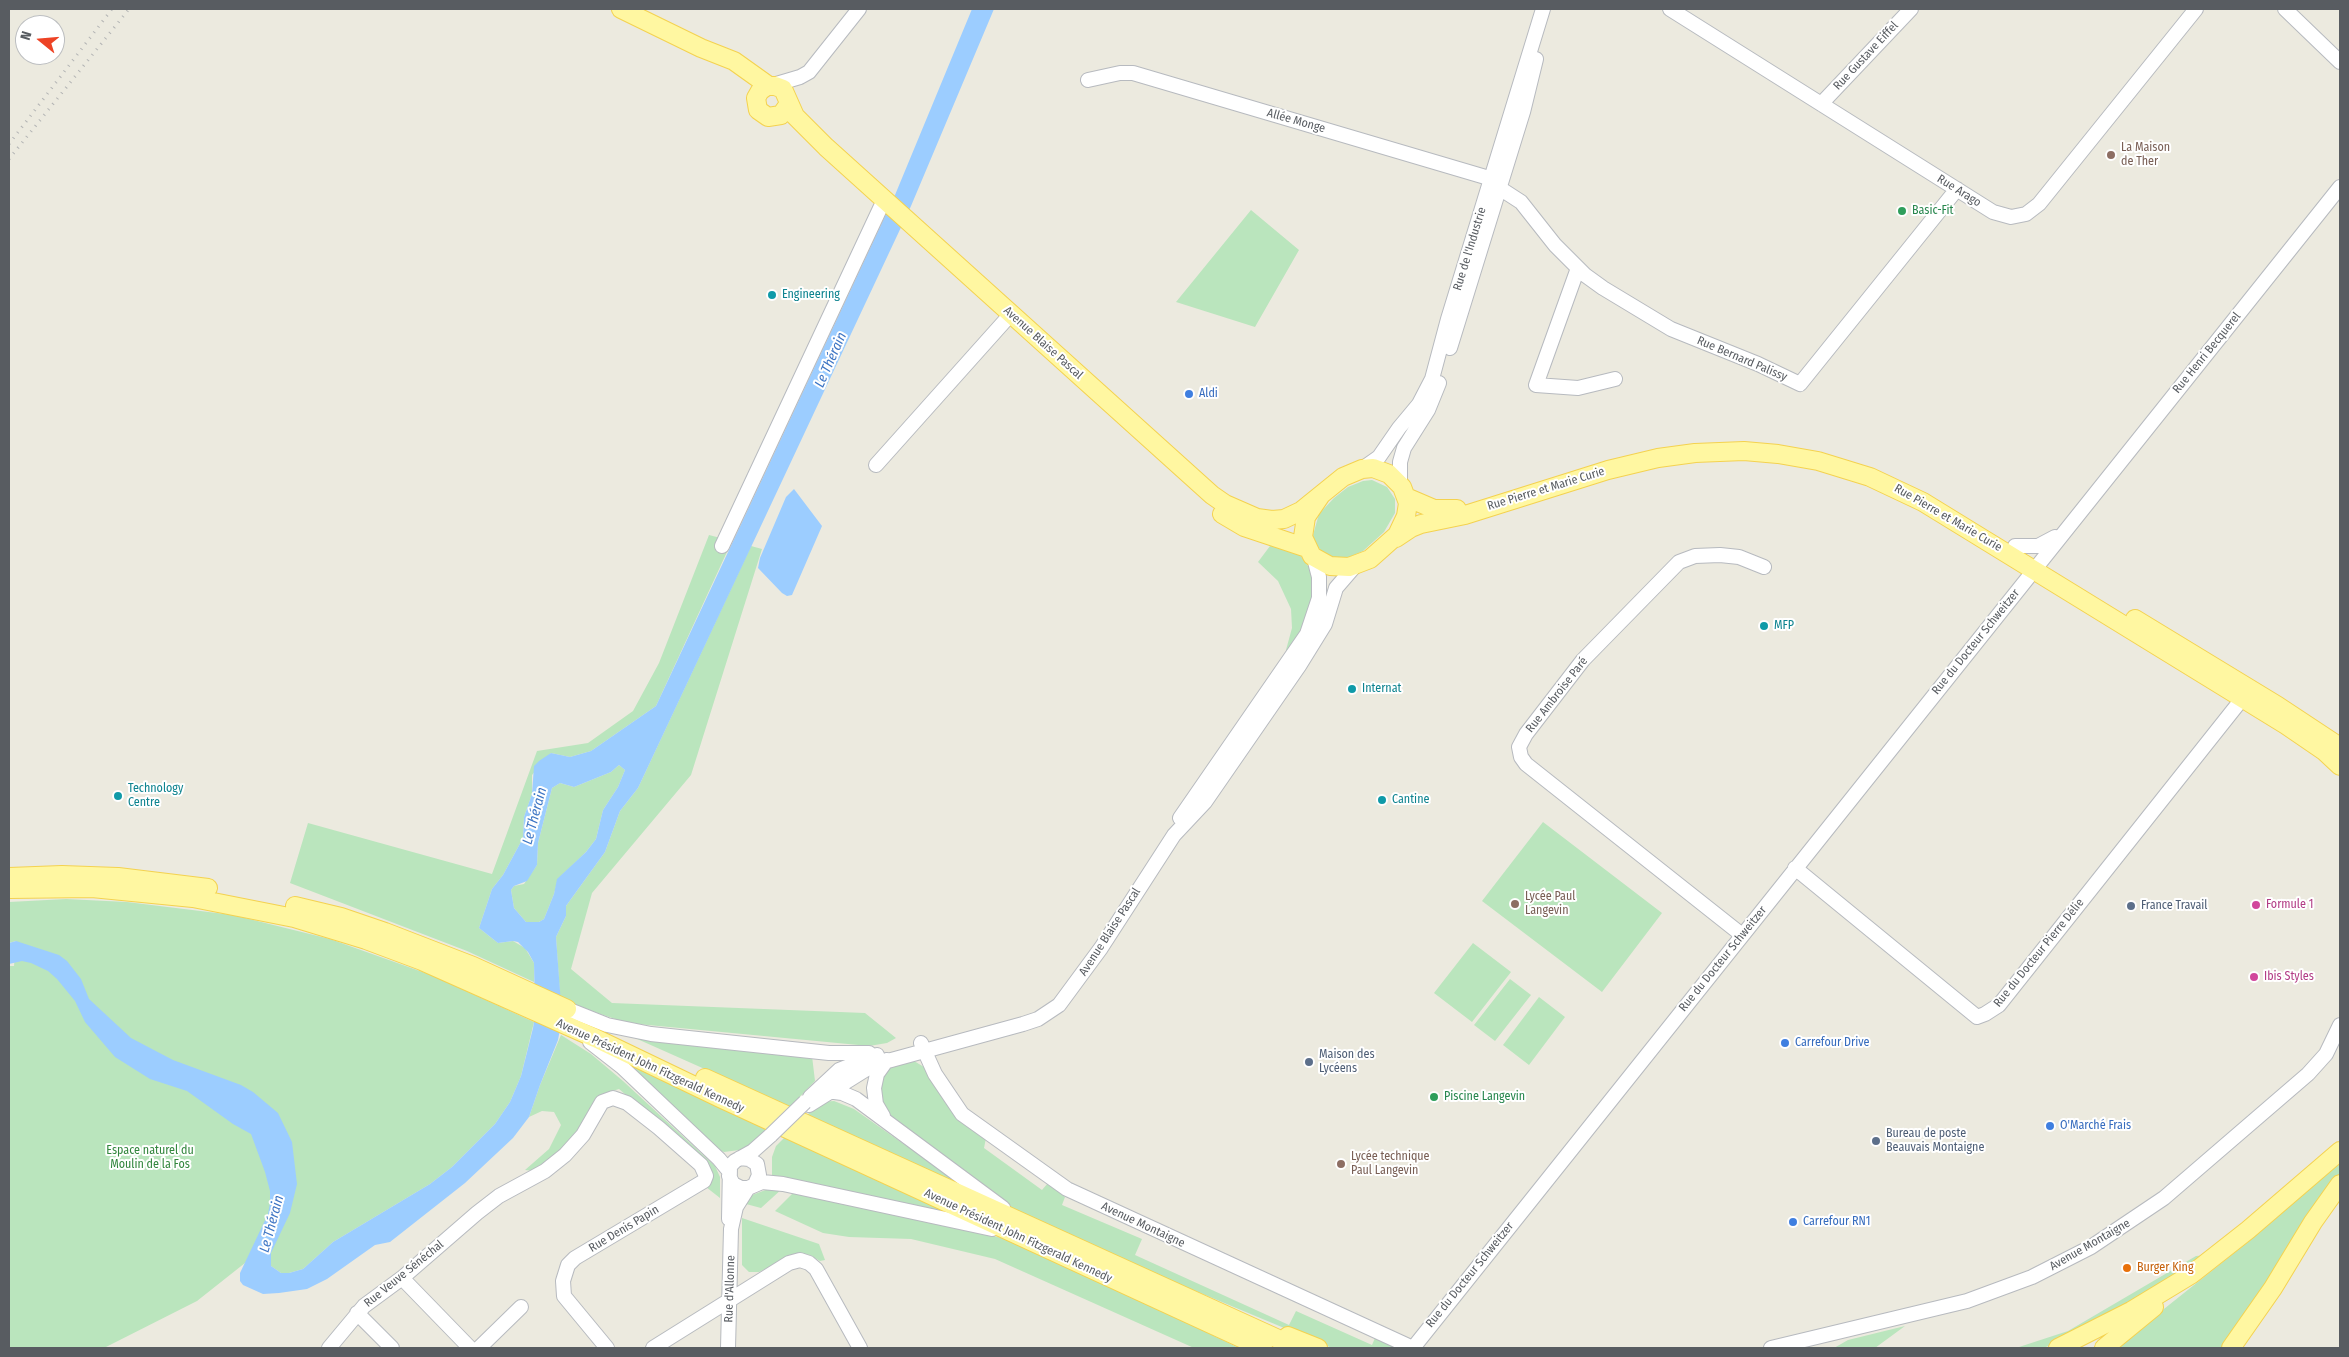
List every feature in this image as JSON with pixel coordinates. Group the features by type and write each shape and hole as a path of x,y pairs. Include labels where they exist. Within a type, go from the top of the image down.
{"main road":[{"name":"Avenue Blaise Pascal","path":"621,9 701,48 734,61 766,90 784,91 788,103 810,132 883,206"},
{"name":"Avenue Blaise Pascal","path":"766,90 757,106 761,113 775,118 791,128 883,206 1008,318 1212,495 1225,504 1257,518 1276,520 1295,514 1342,477 1362,469"},
{"path":"775,118 785,112 788,103"},
{"name":"Avenue Blaise Pascal","path":"1008,318 1164,466 1226,518 1251,530 1311,553 1334,568 1355,566 1375,555 1391,542 1405,522 1408,510 1403,491"},
{"name":"Rue Pierre et Marie Curie","path":"1403,491 1428,508 1452,510 1572,470 1643,450 1708,442 1762,444 1815,452 1879,471 1942,501 2015,546 2037,566"},
{"name":"Rue Pierre et Marie Curie","path":"1391,542 1416,526 1465,515 1628,465 1695,453 1756,452 1818,461 1885,483 1923,502 2037,566 2242,692 2320,748 2340,766"},
{"path":"1362,469 1373,468 1383,471 1403,491"},
{"name":"Avenue Blaise Pascal","path":"1311,553 1303,537 1303,527 1312,505 1320,495"},
{"name":"Rue Pierre et Marie Curie","path":"2242,692 2291,714 2340,747"},
{"name":"Avenue Président John Fitzgerald Kennedy","path":"9,877 94,876 189,885 333,915 368,926 423,947 533,1002 1298,1348"},
{"name":"Avenue Président John Fitzgerald Kennedy","path":"9,889 75,888 145,892 202,899 274,913 328,927 533,1002"},
{"name":"Avenue Président John Fitzgerald Kennedy","path":"567,1017 595,1038 722,1100 1263,1348"},
{"path":"2104,1348 2340,1151"},
{"path":"2241,1348 2273,1288 2308,1230 2340,1184"},
{"path":"2058,1348 2149,1300 2208,1263"},
{"path":"2231,1348 2273,1288"},
{"path":"1216,1310 1255,1322 1318,1348"}],"street":[{"path":"788,103 806,74 819,62 859,9"},
{"name":"Rue de l'Industrie","path":"1403,491 1402,452 1437,391 1543,9"},
{"name":"Rue de l'Industrie","path":"1362,469 1379,457 1399,428 1419,404 1432,379 1495,183 1523,112 1551,9"},
{"name":"Rue Arago","path":"1670,9 1999,215 2019,216 2033,209 2051,190 2196,9"},
{"name":"Rue Gustave Eiffel","path":"1821,104 1911,9"},
{"path":"2285,9 2340,62"},
{"name":"Allée Monge","path":"1088,80 1120,73 1133,74 1495,183"},
{"path":"766,90 806,74"},
{"name":"Rue Bernard Palissy","path":"1495,183 1521,202 1555,245 1596,283 1661,324 1758,364 1800,384 1957,189"},
{"name":"Rue Henri Becquerel","path":"2037,566 2340,187"},
{"path":"722,546 883,206"},
{"path":"1578,268 1536,385 1578,388 1615,379"},
{"path":"876,465 1008,318"},
{"name":"Rue Henri Becquerel","path":"2015,546 2031,547 2046,543 2074,519"},
{"name":"Avenue Blaise Pascal","path":"922,1047 1033,1011 1048,1002 1061,989 1303,641 1313,620 1319,598 1319,577 1311,553"},
{"name":"Rue Ambroise Paré","path":"1742,935 1526,764 1521,756 1519,747 1526,734 1583,660 1679,562 1695,556 1720,555 1739,557 1764,567"},
{"name":"Avenue Blaise Pascal","path":"807,1104 815,1091 841,1069 922,1047 1030,1022 1046,1015 1064,1000 1101,948 1174,836 1205,802 1304,659 1325,624 1336,588 1355,566"},
{"name":"Rue du Docteur Schweitzer","path":"1413,1348 2037,566"},
{"name":"Rue du Docteur Pierre Délie","path":"1796,868 1977,1017 1985,1014 1999,1005 2242,692"},
{"path":"567,1017 638,1032 829,1053 886,1056 876,1078 874,1093 878,1108 886,1121"},
{"path":"567,1017 719,1159 737,1186 783,1184 1010,1232"},
{"name":"Avenue Montaigne","path":"1771,1348 1967,1302 2026,1280 2085,1250 2113,1234 2169,1194 2281,1098 2321,1061 2340,1025"},
{"name":"Avenue Montaigne","path":"922,1047 935,1074 962,1114 1067,1189 1413,1348"},
{"path":"829,1053 837,1059 841,1069 840,1081 832,1089"},
{"name":"Avenue Blaise Pascal","path":"740,1158 773,1136 807,1104 886,1056"},
{"path":"815,1091 832,1089 851,1096 1004,1209 1038,1229"},
{"name":"Rue Veuve Sénéchal","path":"329,1348 357,1313 402,1278 485,1207 545,1171 565,1155 578,1142 605,1100 613,1098 627,1103 659,1128"},
{"name":"Rue Denis Papin","path":"607,1348 564,1296 564,1275 568,1265 575,1258 705,1179 706,1172 701,1165 659,1128"},
{"name":"Avenue Blaise Pascal","path":"759,1168 764,1152 773,1136"},
{"path":"729,1173 733,1162 740,1158 751,1159 759,1168 759,1178 751,1186"},
{"name":"Rue d'Allonne","path":"728,1348 731,1230 729,1173"},
{"name":"Rue d'Allonne","path":"731,1230 736,1207 751,1186"},
{"path":"653,1348 789,1263 800,1260 809,1263 816,1269 860,1348"},
{"path":"402,1278 470,1348"},
{"path":"479,1348 521,1307"},
{"path":"357,1313 392,1348"},
{"path":"1235,1335 1257,1348"}],"green space":[{"path":"1251,210 1299,250 1255,327 1176,302"},
{"path":"1372,480 1387,487 1395,499 1395,513 1384,532 1363,551 1347,558 1332,557 1321,551 1314,541 1313,535 1319,514 1348,487 1363,481"},
{"path":"709,535 732,541 656,706 591,751 570,757 551,753 532,775 532,794 524,817 523,838 503,875 492,889 479,928 498,943 513,941 525,948 534,963 534,982 467,951 290,883 308,823 492,874 537,751 588,743 633,711 659,663"},
{"path":"1277,544 1297,551 1311,570 1314,580 1312,607 1290,653 1286,650 1292,628 1291,609 1278,581 1258,562 1270,546"},
{"path":"751,546 762,549 691,775 592,893 571,969 612,1003 865,1013 896,1038 887,1043 869,1046 627,1023 565,1002 560,996 556,937 566,916 566,906 605,852 620,811 638,788"},
{"path":"619,765 625,770 618,787 603,810 596,839 586,852 558,879 544,919 539,922 526,922 514,908 511,890 514,886 524,884 537,865 538,843 552,788 560,783 574,787 611,772"},
{"path":"1543,822 1662,913 1602,992 1482,901"},
{"name":"Espace naturel du Moulin de la Fos","path":"66,899 127,902 233,915 330,939 431,975 534,1022 521,1076 510,1102 495,1124 452,1167 430,1184 333,1242 303,1269 281,1273 271,1266 271,1254 245,1263 197,1301 104,1348 9,1348 9,966 14,966 16,941 9,943 9,902"},
{"path":"1473,943 1511,972 1472,1022 1434,993"},
{"path":"1510,979 1531,995 1495,1041 1474,1025"},
{"path":"1539,997 1565,1017 1529,1065 1503,1045"},
{"path":"561,1035 591,1054 623,1081 715,1166 720,1177 720,1198 706,1187 712,1176 710,1167 619,1089 606,1093 566,1145 534,1171 525,1170 549,1149 561,1125 554,1112 542,1111 529,1117"},
{"path":"637,1036 812,1056 815,1081 790,1107 635,1038"},
{"path":"618,1058 767,1130 747,1149 724,1152 713,1147"},
{"path":"905,1060 914,1061 924,1067 957,1118 986,1138 984,1148 1042,1190 1048,1183 1065,1197 1062,1205 1142,1239 1135,1255 1289,1325 1296,1311 1372,1345 1375,1338 1396,1348 1332,1348 1131,1264 1013,1210 894,1121 883,1110 879,1090 883,1078 890,1068"},
{"path":"834,1101 854,1109 976,1195 806,1117 812,1109 822,1102"},
{"path":"786,1136 923,1198 952,1215 772,1176 772,1157 776,1146"},
{"path":"2340,1160 2340,1174 2311,1209 2246,1315 2223,1348 2115,1348 2248,1242"},
{"path":"771,1188 783,1188 761,1208 746,1204 752,1195"},
{"path":"794,1192 1016,1241 1239,1348 1194,1348 995,1259 911,1239 849,1237 823,1233 775,1211"},
{"path":"742,1218 819,1244 825,1260 820,1261 810,1255 797,1253 759,1272 749,1272 742,1265"},
{"path":"2208,1255 2182,1273 2057,1343 2043,1348 2016,1348 2068,1331 2196,1256"},
{"path":"1905,1326 1875,1348 1834,1348 1848,1340"}],"water":[{"name":"Le Thérain","path":"972,9 994,9 911,206 638,788 620,811 605,852 566,906 566,916 556,937 561,1004 560,1029 558,1040 529,1117 513,1138 465,1183 390,1242 375,1245 327,1279 307,1289 263,1294 243,1285 240,1281 240,1273 268,1214 270,1203 270,1191 265,1172 251,1134 233,1124 187,1091 150,1079 115,1057 85,1022 75,1001 48,971 22,961 9,964 9,943 16,941 59,955 67,961 81,979 89,999 131,1038 173,1060 241,1085 253,1092 278,1113 292,1142 297,1184 290,1213 271,1253 271,1266 281,1273 303,1269 333,1242 430,1184 452,1167 495,1124 510,1102 521,1076 533,1028 535,1016 534,963 528,952 518,942 498,943 479,928 492,889 503,875 523,838 524,817 532,794 534,766 551,753 570,757 591,751 656,706 895,195","holes":["619,765 625,770 618,787 603,810 596,839 586,852 557,879 554,894 544,919 539,922 526,922 514,908 511,890 514,886 527,881 537,865 538,843 552,788 560,783 574,787 611,772"]},
{"path":"794,489 822,526 792,595 787,596 758,568 760,558 786,497"}],"railway":[{"path":"9,144 112,9"},
{"path":"9,159 129,9"}],"place":[{"name":"La Maison de Ther","path":"2111,155"},
{"name":"Basic-Fit","path":"1902,211"},
{"name":"Engineering","path":"772,295"},
{"name":"Aldi","path":"1189,394"},
{"name":"MFP","path":"1764,626"},
{"name":"Internat","path":"1352,689"},
{"name":"Technology Centre","path":"118,796"},
{"name":"Cantine","path":"1382,800"},
{"name":"Lycée Paul Langevin","path":"1515,904"},
{"name":"Formule 1","path":"2256,905"},
{"name":"France Travail","path":"2131,906"},
{"name":"Ibis Styles","path":"2254,977"},
{"name":"Carrefour Drive","path":"1785,1043"},
{"name":"Maison des Lycéens","path":"1309,1062"},
{"name":"Piscine Langevin","path":"1434,1097"},
{"name":"O'Marché Frais","path":"2050,1126"},
{"name":"Bureau de poste Beauvais Montaigne","path":"1876,1141"},
{"name":"Lycée technique Paul Langevin","path":"1341,1164"},
{"name":"Carrefour RN1","path":"1793,1222"},
{"name":"Burger King","path":"2127,1268"}]}
